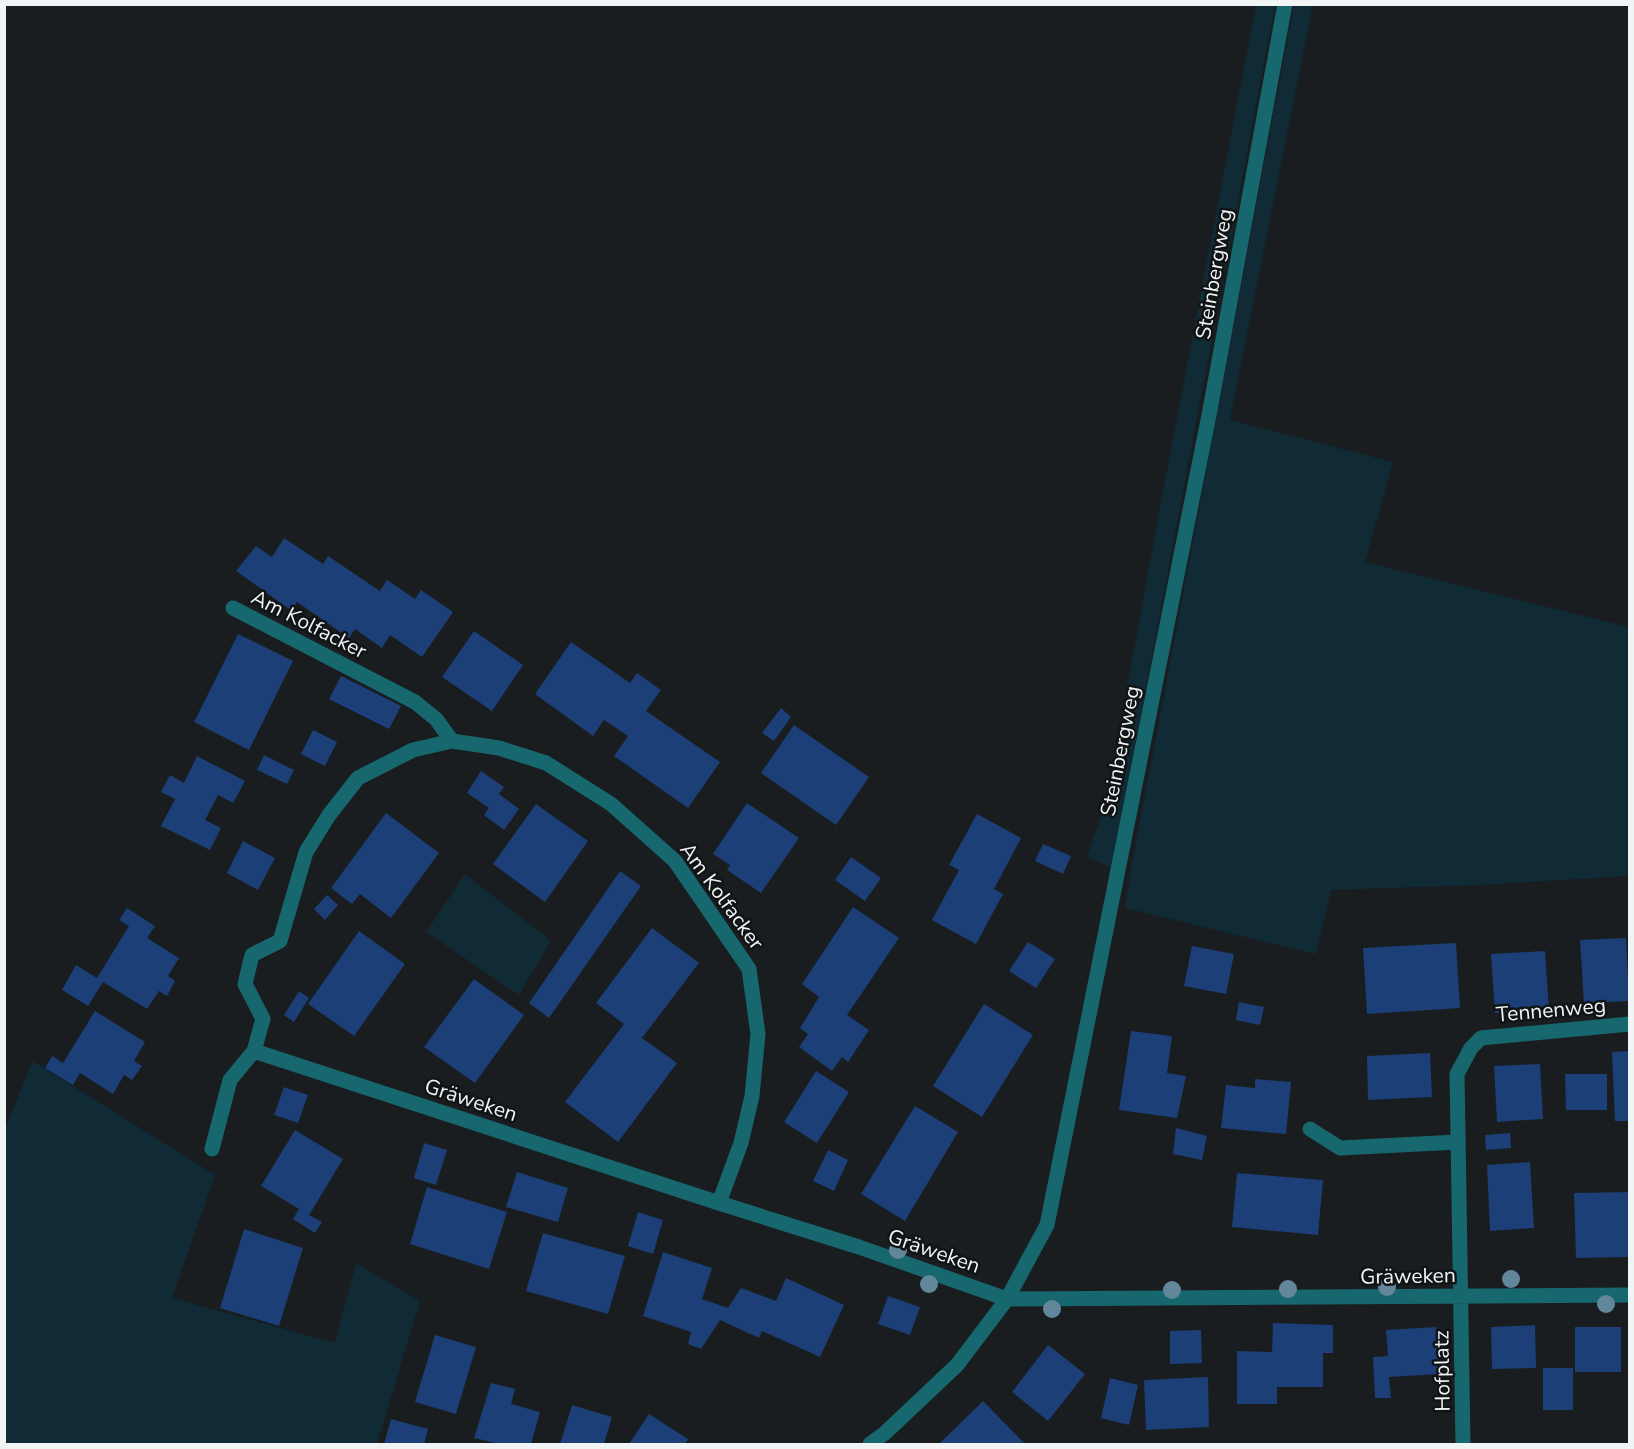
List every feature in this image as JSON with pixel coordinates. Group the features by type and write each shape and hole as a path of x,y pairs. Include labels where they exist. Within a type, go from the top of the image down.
{"street":[{"name":"Steinbergweg","path":"870,1444 957,1365 1007,1299 1047,1225 1209,415 1285,4"},
{"name":"Am Kolfacker","path":"233,608 415,702 436,719 452,741"},
{"name":"Am Kolfacker","path":"212,1149 230,1080 254,1051 263,1019 245,984 252,955 280,941 306,852 358,778 413,750 452,741 499,748 546,763 611,804 675,861 749,969 758,1034 752,1096 741,1143 719,1203"},
{"name":"Tennenweg","path":"1462,1297 1457,1074 1471,1048 1481,1038 1629,1024"},
{"name":"Gräweken","path":"254,1051 859,1247 1007,1299 1629,1295"},
{"path":"1310,1129 1340,1148 1458,1142"},
{"name":"Hofplatz","path":"1462,1297 1463,1444"}],"shaded area":[{"path":"1256,5 1275,5 1112,868 1087,857 1108,795 1157,523"},
{"path":"1294,5 1313,5 1230,420 1393,462 1365,562 1629,627 1629,876 1480,885 1331,890 1316,954 1125,908"},
{"path":"465,874 551,941 519,995 426,932"},
{"path":"33,1061 215,1175 172,1298 335,1343 356,1263 420,1301 377,1444 5,1444 5,1129"}],"building":[{"path":"284,538 323,564 328,556 380,591 387,580 415,599 421,590 453,612 422,657 390,635 382,648 355,629 349,638 297,602 292,611 236,571 256,546 272,557"},
{"path":"474,631 523,665 492,711 442,677"},
{"path":"238,634 293,661 249,750 194,722"},
{"path":"571,642 630,683 637,673 661,690 646,711 720,762 688,808 614,756 628,736 604,720 593,736 535,694"},
{"path":"341,676 401,706 389,729 329,699"},
{"path":"781,708 791,717 774,741 762,733"},
{"path":"794,725 869,777 836,825 761,773"},
{"path":"313,730 337,742 325,766 301,754"},
{"path":"264,755 294,770 287,784 257,770"},
{"path":"197,756 245,781 233,803 218,795 205,820 221,828 210,850 161,826 175,799 161,792 170,775 184,783"},
{"path":"481,771 504,787 499,794 519,809 504,830 484,815 489,808 467,793"},
{"path":"747,803 799,838 761,893 727,870 730,865 713,854"},
{"path":"536,804 588,841 545,902 493,864"},
{"path":"386,813 439,853 391,918 360,894 352,904 331,888"},
{"path":"977,814 1021,838 994,889 1003,894 976,944 932,920 959,870 949,865"},
{"path":"243,841 275,858 258,890 227,873"},
{"path":"1043,844 1071,856 1063,874 1035,861"},
{"path":"851,857 881,878 865,901 835,880"},
{"path":"620,871 641,886 549,1018 529,1003"},
{"path":"327,895 338,905 325,920 314,909"},
{"path":"853,907 899,938 847,1015 869,1030 848,1062 842,1057 832,1071 799,1047 808,1034 800,1028 819,997 802,984"},
{"path":"127,908 155,926 147,938 179,958 168,976 175,981 167,996 159,991 147,1009 103,982 88,1006 62,990 76,965 97,978 129,926 119,920"},
{"path":"652,928 699,963 642,1038 677,1063 618,1142 565,1102 624,1024 596,1003"},
{"path":"359,931 405,964 354,1036 308,1004"},
{"path":"1626,938 1629,1001 1584,1003 1580,940"},
{"path":"1028,942 1055,959 1036,988 1009,971"},
{"path":"1456,943 1460,1008 1367,1014 1363,948"},
{"path":"1192,946 1234,954 1226,994 1184,986"},
{"path":"1545,951 1549,1010 1495,1013 1491,954"},
{"path":"474,979 524,1015 475,1083 424,1047"},
{"path":"299,991 309,998 294,1022 284,1015"},
{"path":"1239,1002 1264,1007 1260,1025 1236,1020"},
{"path":"984,1004 1033,1035 982,1117 933,1086"},
{"path":"95,1011 145,1042 134,1061 142,1066 132,1080 124,1075 113,1094 80,1073 73,1085 45,1068 52,1056 63,1063"},
{"path":"1131,1031 1172,1036 1167,1073 1186,1076 1177,1118 1119,1110"},
{"path":"1629,1051 1629,1121 1615,1121 1612,1052"},
{"path":"1430,1053 1432,1097 1368,1100 1367,1056"},
{"path":"1540,1064 1543,1119 1497,1122 1494,1066"},
{"path":"816,1071 849,1092 817,1143 784,1122"},
{"path":"1565,1074 1607,1074 1607,1110 1566,1110"},
{"path":"1255,1079 1291,1082 1286,1134 1221,1128 1226,1085 1255,1088"},
{"path":"284,1087 308,1095 298,1123 274,1115"},
{"path":"915,1106 958,1132 905,1221 861,1194"},
{"path":"1176,1128 1207,1136 1202,1160 1173,1154"},
{"path":"295,1130 343,1159 309,1215 322,1222 315,1233 293,1219 299,1209 261,1186"},
{"path":"1510,1133 1511,1148 1486,1150 1485,1135"},
{"path":"424,1143 447,1150 436,1185 414,1178"},
{"path":"828,1150 848,1160 834,1191 813,1181"},
{"path":"1530,1162 1534,1228 1490,1231 1487,1165"},
{"path":"517,1172 568,1188 558,1222 506,1207"},
{"path":"1237,1173 1323,1180 1318,1235 1232,1227"},
{"path":"427,1187 507,1212 489,1269 410,1244"},
{"path":"1629,1192 1629,1257 1576,1258 1574,1193"},
{"path":"638,1212 663,1220 653,1254 628,1246"},
{"path":"244,1229 303,1248 279,1326 220,1308"},
{"path":"543,1233 625,1256 608,1314 526,1291"},
{"path":"663,1252 712,1268 702,1299 728,1308 741,1288 776,1301 786,1278 844,1305 820,1357 762,1331 759,1338 720,1320 701,1349 688,1344 691,1332 643,1316"},
{"path":"888,1296 920,1307 910,1335 878,1324"},
{"path":"1273,1323 1333,1325 1333,1353 1323,1353 1323,1387 1277,1387 1277,1404 1237,1404 1237,1351 1272,1352"},
{"path":"1535,1325 1536,1368 1492,1369 1491,1327"},
{"path":"1436,1327 1439,1374 1389,1377 1391,1398 1375,1398 1373,1357 1388,1356 1386,1330"},
{"path":"1575,1327 1621,1327 1621,1372 1575,1372"},
{"path":"1201,1330 1202,1363 1170,1364 1170,1331"},
{"path":"435,1335 476,1347 456,1414 415,1402"},
{"path":"1048,1345 1085,1374 1048,1421 1012,1392"},
{"path":"1543,1368 1573,1368 1573,1410 1543,1410"},
{"path":"1208,1377 1209,1427 1146,1430 1144,1380"},
{"path":"1110,1378 1138,1385 1129,1425 1101,1418"},
{"path":"491,1383 515,1389 511,1404 540,1412 531,1444 500,1444 474,1438"},
{"path":"983,1401 1023,1444 939,1444"},
{"path":"572,1405 612,1417 604,1444 560,1444"},
{"path":"649,1414 688,1439 685,1444 629,1444"},
{"path":"391,1419 428,1429 424,1444 384,1444"}]}
